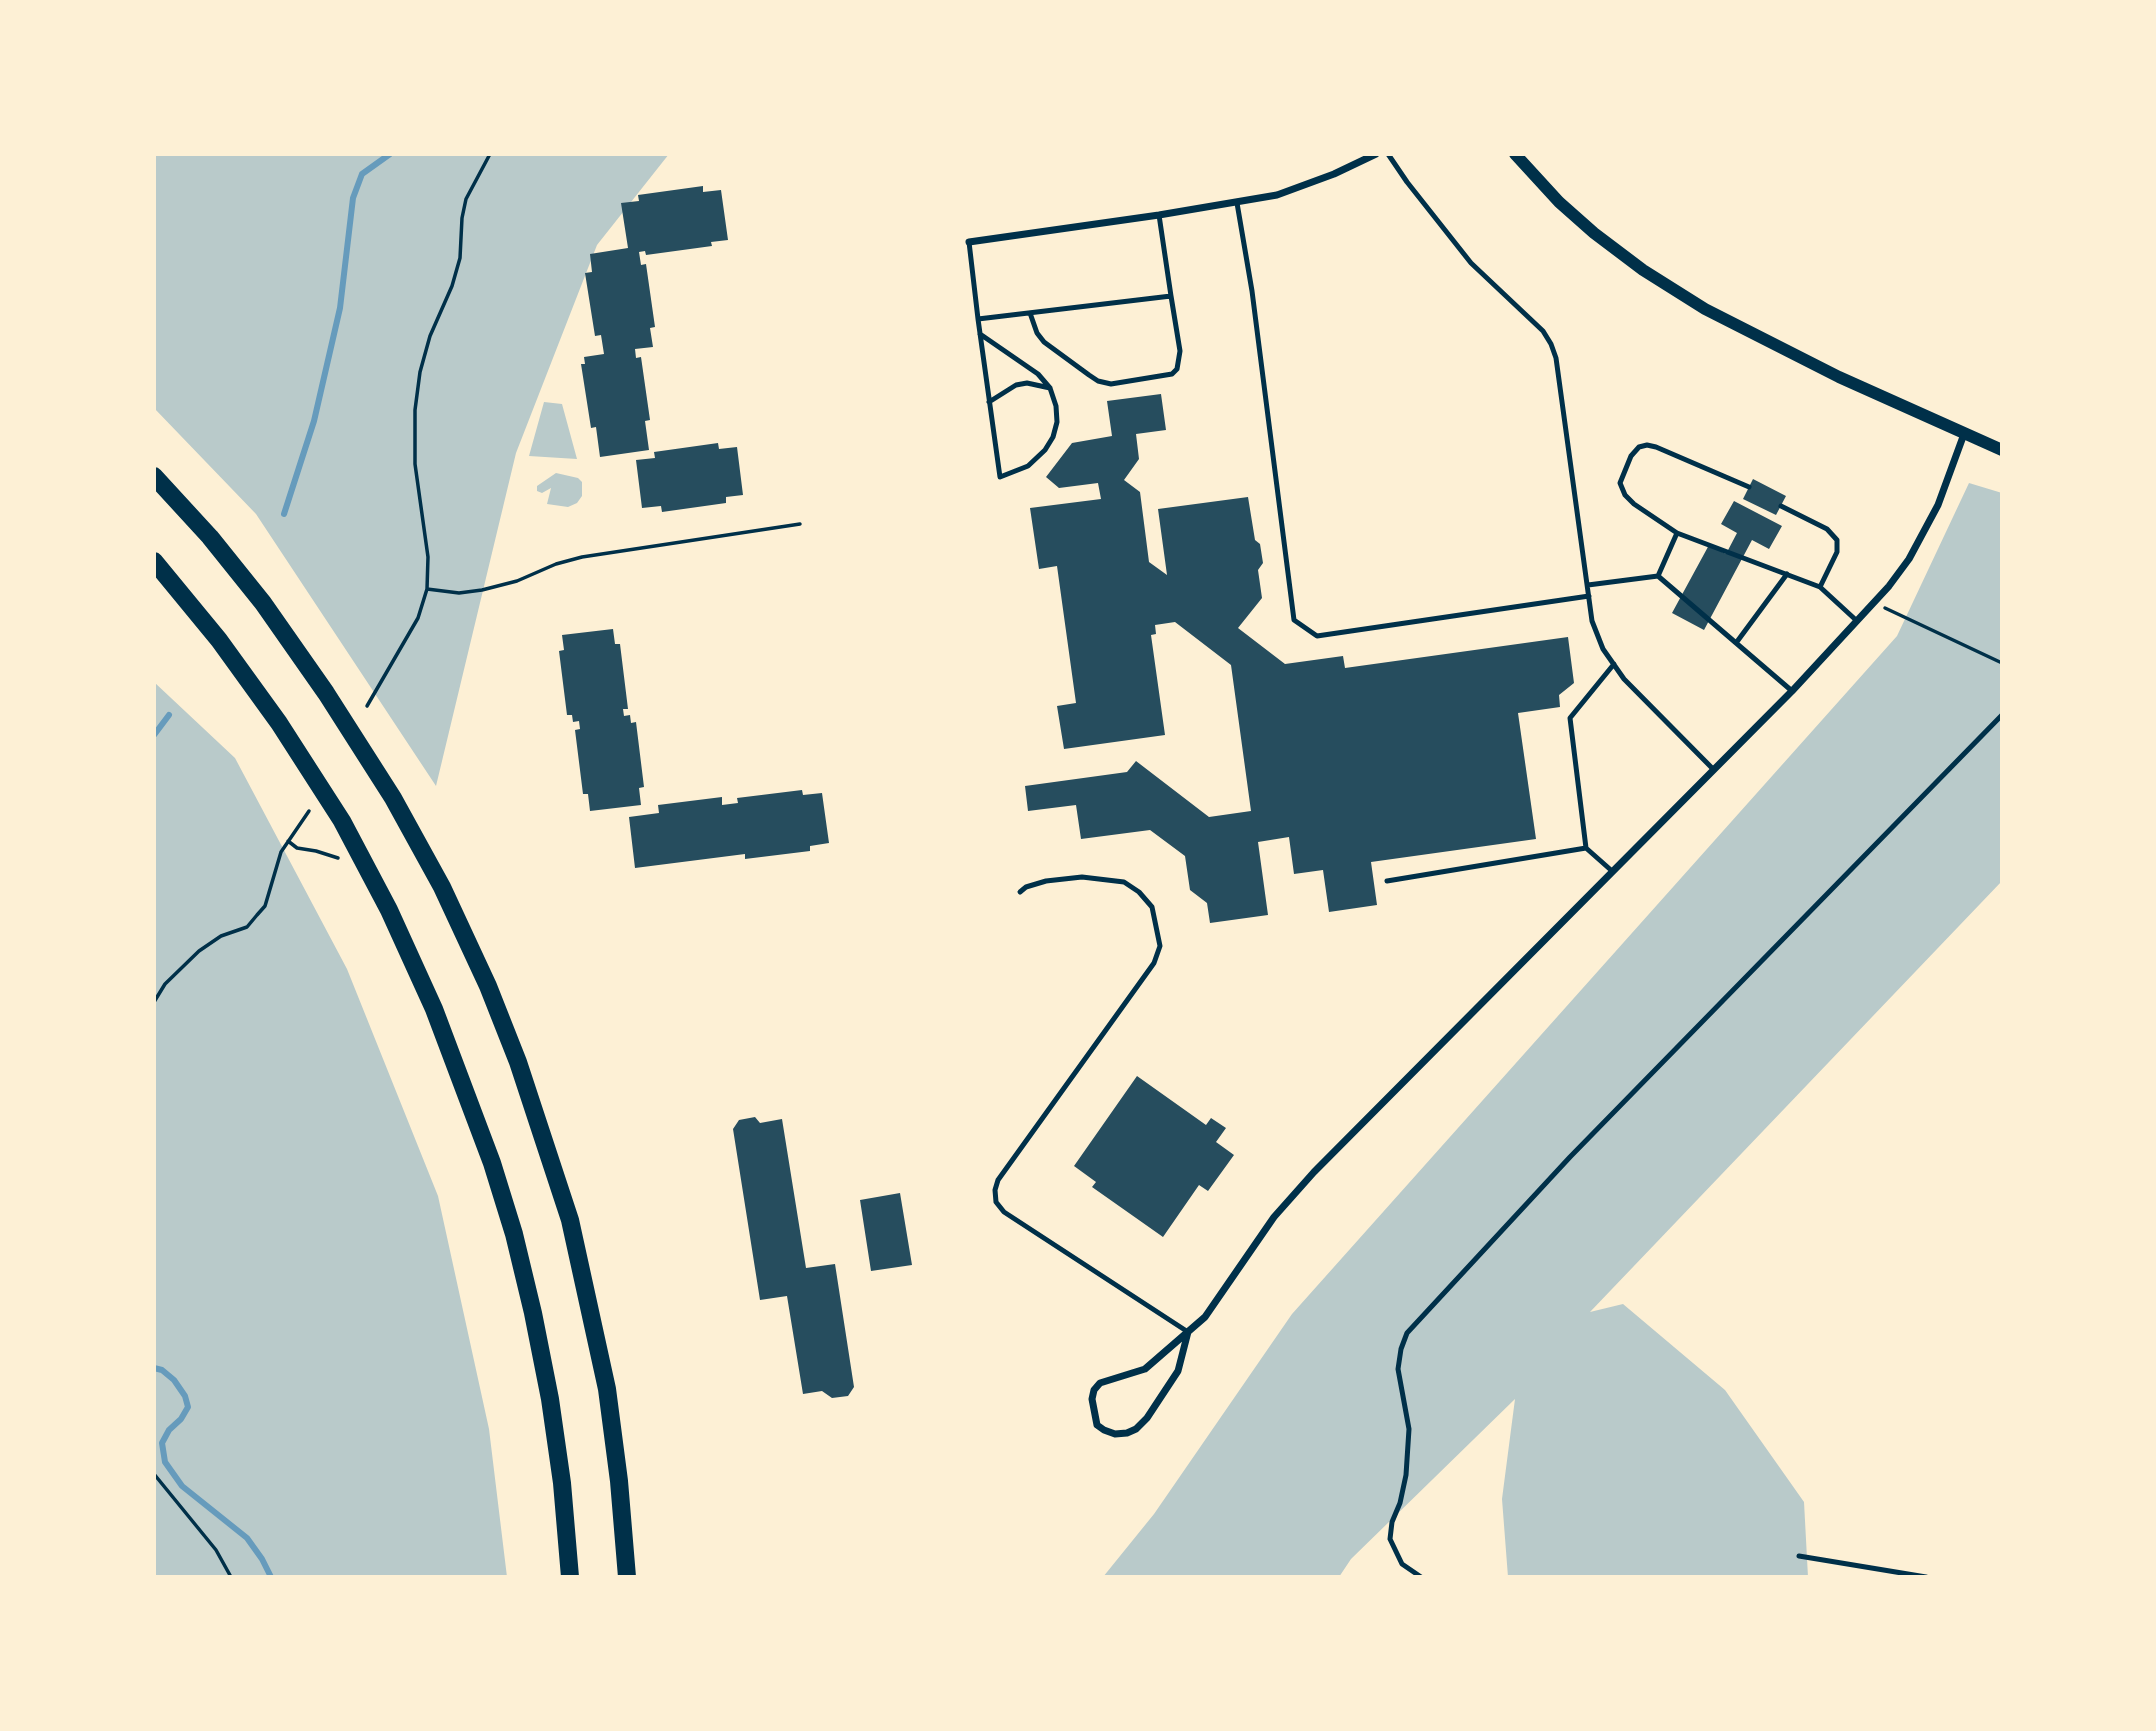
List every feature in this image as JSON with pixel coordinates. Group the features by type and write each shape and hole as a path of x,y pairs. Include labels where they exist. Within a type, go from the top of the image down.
{"main road":[{"path":"154,476 263,603 326,693 393,798 443,887 488,985 547,1144 576,1244 607,1389 619,1481 627,1577"},
{"path":"154,561 219,639 279,723 342,821 389,909 444,1034 488,1151 514,1234 533,1313 550,1399 562,1483 570,1577"}],"street":[{"path":"969,242 1277,195 1334,174 1376,154"},
{"path":"1515,154 1559,202 1594,233 1643,270 1705,309 1839,377 2002,450"},
{"path":"1188,1332 1178,1371 1147,1418 1136,1429 1127,1433 1115,1434 1097,1425 1092,1399 1094,1390 1100,1383 1128,1376 1145,1368 1205,1317 1274,1217 1314,1172 1791,691 1874,603 1909,559 1924,532 1938,505 1964,434"}],"lane":[{"path":"1388,154 1471,263 1543,331 1551,344 1556,358 1592,621 1603,649 1624,679 1713,769"},
{"path":"1237,203 1252,291 1294,620 1317,636 1589,596"},
{"path":"1030,313 1037,333 1044,342 1098,382 1111,384 1172,374 1177,369 1180,351 1159,215"},
{"path":"969,242 978,319 989,402 1000,477 1028,466 1045,450 1053,437 1057,422 1056,406 1049,388 1038,374 980,334"},
{"path":"978,319 1171,296"},
{"path":"989,402 1016,385 1027,383 1049,388"},
{"path":"1749,487 1647,445 1639,447 1631,456 1620,483 1625,495 1634,504 1677,533 1820,587 1857,621"},
{"path":"1781,506 1827,529 1837,540 1837,552 1820,587"},
{"path":"1658,576 1677,533"},
{"path":"1735,643 1787,575"},
{"path":"1588,585 1658,576 1791,691"},
{"path":"1612,871 1586,848 1570,718 1614,664"},
{"path":"1421,1577 1402,1564 1390,1539 1392,1522 1400,1503 1406,1475 1409,1429 1398,1368 1407,1333 1570,1157 2002,715"},
{"path":"1387,881 1586,848"},
{"path":"1020,892 1026,887 1046,881 1082,877 1124,882 1139,892 1152,907 1160,946 1154,963 998,1180 996,1202 1004,1212 1188,1332"},
{"path":"1799,1556 1926,1577"}],"path":[{"path":"367,706 418,618 427,589 428,557 415,464 415,410 420,372 430,336 452,286 460,258 466,199 490,154"},
{"path":"427,589 459,593 482,590 517,581 556,564 582,557 800,524"},
{"path":"1874,603 2002,663"},
{"path":"154,1002 165,984 199,951 221,936 247,927 265,906 281,852 309,811"},
{"path":"288,841 297,849 363,861"},
{"path":"154,1474 216,1550 231,1577"}],"shaded area":[{"path":"154,154 669,154 597,245 516,453 436,786 256,514 154,408"},
{"path":"544,402 562,404 577,459 529,456"},
{"path":"556,473 578,478 582,482 582,496 577,503 568,507 547,504 551,488 542,493 537,491 537,486"},
{"path":"1969,483 2002,493 2002,881 1590,1312 1623,1304 1725,1390 1804,1502 1808,1577 1508,1577 1502,1499 1515,1399 1351,1559 1339,1577 1103,1577 1154,1514 1292,1314 1897,636"},
{"path":"154,682 235,758 347,969 438,1196 489,1429 507,1577 154,1577"}],"building":[{"path":"703,186 703,192 721,190 728,240 711,242 712,246 646,255 645,251 639,252 641,265 646,264 655,327 650,328 653,347 635,349 636,358 641,357 650,420 645,421 649,450 600,457 596,427 591,428 581,364 585,364 584,357 604,354 601,335 595,336 585,273 592,272 590,254 628,248 621,203 639,201 638,195"},
{"path":"1161,394 1166,430 1136,434 1139,459 1124,480 1140,492 1149,562 1167,575 1158,509 1248,497 1255,540 1260,544 1263,563 1258,570 1262,598 1238,628 1285,664 1343,656 1345,668 1568,637 1574,683 1559,695 1560,707 1518,713 1536,839 1371,862 1377,905 1329,912 1323,870 1294,874 1289,837 1258,842 1268,915 1210,923 1207,903 1190,890 1185,856 1150,830 1081,839 1076,805 1028,811 1025,786 1127,772 1136,761 1209,817 1251,811 1231,665 1175,622 1155,625 1156,634 1151,635 1165,735 1064,749 1057,706 1076,703 1057,566 1039,569 1030,508 1101,499 1098,483 1059,488 1046,477 1072,443 1112,436 1107,401"},
{"path":"718,443 719,449 737,447 743,495 726,497 726,503 662,512 661,506 642,508 636,460 655,458 654,452"},
{"path":"1753,479 1786,496 1776,515 1743,499"},
{"path":"1734,501 1782,526 1769,549 1752,540 1704,630 1672,613 1709,545 1726,554 1737,533 1721,524"},
{"path":"613,629 615,644 620,644 628,709 623,709 624,716 630,715 631,723 636,722 644,787 639,788 641,805 590,811 588,794 583,794 575,730 580,729 579,721 573,722 572,715 567,715 559,651 564,650 562,635"},
{"path":"802,790 803,795 822,793 829,843 810,846 810,851 745,859 745,854 635,868 629,817 659,813 658,805 722,797 722,805 738,803 737,798"},
{"path":"1137,1076 1206,1125 1211,1118 1226,1128 1216,1142 1234,1155 1208,1191 1199,1185 1163,1237 1092,1187 1096,1182 1074,1166"},
{"path":"755,1117 760,1123 782,1119 806,1268 835,1264 854,1387 848,1396 832,1398 822,1391 803,1394 787,1296 760,1300 733,1129 739,1120"},
{"path":"900,1193 912,1265 871,1271 860,1200"}],"waterway":[{"path":"284,514 314,421 340,308 353,198 362,174 390,154"},
{"path":"154,735 169,715"},
{"path":"154,1368 162,1370 174,1380 185,1396 188,1407 162,1443 165,1462 182,1486 247,1538 271,1577"}]}
